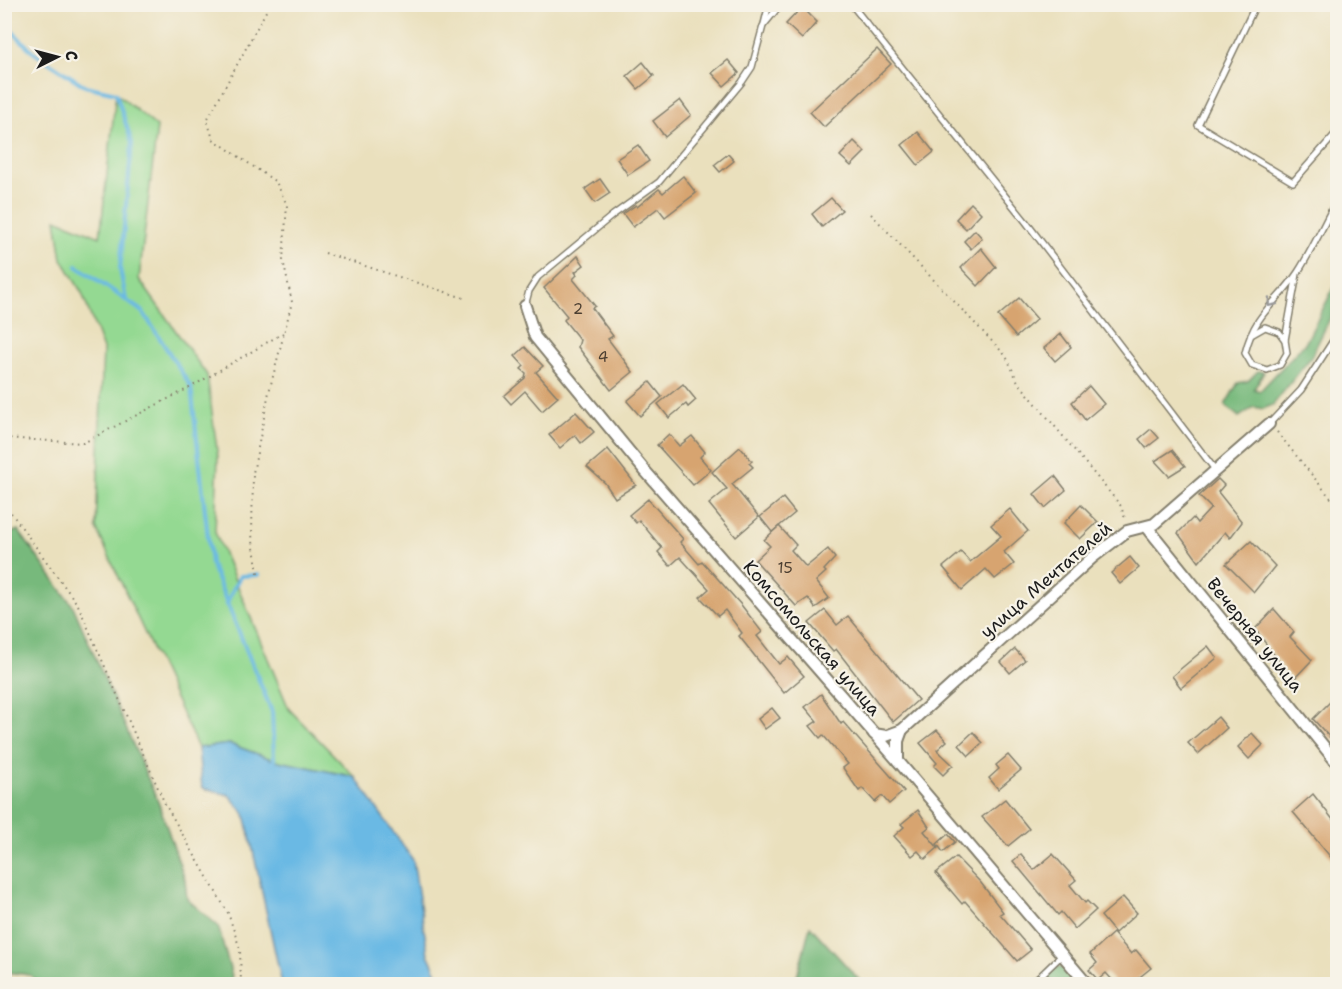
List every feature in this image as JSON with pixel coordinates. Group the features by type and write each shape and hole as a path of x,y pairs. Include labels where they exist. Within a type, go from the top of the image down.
{"street":[{"name":"Комсомольская улица","path":"525,306 535,337 646,472 898,761 1087,984"},
{"name":"улица Мечтателей","path":"902,730 1092,558 1127,531 1147,527 1269,424"},
{"name":"Вечерняя улица","path":"1147,527 1338,764"},
{"path":"874,734 886,736 902,730"},
{"path":"898,761 898,741 902,730"}],"lane":[{"path":"525,306 529,291 538,277 613,215 658,182 742,82 752,67 769,4"},
{"path":"763,26 781,4"},
{"path":"851,4 1026,222 1216,471"},
{"path":"1256,4 1198,125 1293,182 1338,131"},
{"path":"1297,273 1286,340 1287,353 1280,365 1267,370 1252,365 1245,352 1250,336 1267,306 1297,273 1338,198"},
{"path":"1250,336 1265,327 1279,332 1286,340"},
{"path":"1269,424 1301,390 1338,333"},
{"path":"1032,984 1062,954"}],"path":[{"path":"258,573 252,535 253,473 292,302 283,260 287,205 276,182 213,139 207,120 270,4"},
{"path":"871,214 1006,356 1018,382 1121,506 1127,531"},
{"path":"325,254 464,298"},
{"path":"4,438 83,443 191,387 285,332"},
{"path":"1269,424 1338,507"},
{"path":"4,503 78,605 165,804 228,913 240,949 241,984"}],"green space":[{"path":"116,93 157,127 139,279 207,375 218,457 215,532 289,709 355,777 274,760 230,744 198,748 96,528 103,349 82,293 62,259 56,219 100,237"},
{"path":"1337,281 1337,304 1311,357 1273,405 1263,409 1254,407 1239,417 1225,405 1238,383 1248,381 1258,371 1264,372 1254,389 1260,391 1306,342"},
{"path":"18,530 73,606 159,804 185,880 187,899 218,926 232,976 229,984 40,984 30,975 5,972 4,536"},
{"path":"810,926 863,984 795,984"},
{"path":"1058,966 1069,971 1072,983 1051,984 1049,973"}],"water":[{"path":"230,744 274,760 355,777 413,860 428,954 442,984 282,984 245,814 229,795 202,788 198,748"}],"building":[{"path":"802,7 817,22 802,39 786,24"},
{"path":"877,49 891,64 824,127 810,112"},
{"path":"728,60 739,73 724,86 712,73"},
{"path":"643,62 654,76 638,89 627,76"},
{"path":"680,100 691,115 665,137 653,121"},
{"path":"918,132 934,152 918,165 902,145"},
{"path":"854,141 865,152 851,166 840,156"},
{"path":"638,145 649,161 628,175 617,159"},
{"path":"728,154 734,161 720,172 714,165"},
{"path":"683,176 696,193 665,217 658,208 633,227 623,214 636,205 637,207 659,189 663,193"},
{"path":"600,179 610,193 595,203 585,189"},
{"path":"831,198 842,210 822,227 812,214"},
{"path":"971,203 981,213 966,229 956,219"},
{"path":"975,230 982,238 971,249 964,241"},
{"path":"981,248 996,267 978,286 961,268"},
{"path":"578,256 584,265 575,272 577,275 573,279 595,306 592,308 613,336 608,339 633,372 611,390 578,347 580,340 564,320 567,316 544,288"},
{"path":"1019,298 1037,319 1016,337 998,316"},
{"path":"1061,334 1071,347 1055,361 1044,348"},
{"path":"525,347 543,366 536,372 558,397 542,411 525,391 511,404 504,396 525,378 526,373 521,369 524,366 515,356"},
{"path":"650,382 662,397 640,416 627,401"},
{"path":"683,384 696,400 688,407 686,404 669,418 658,404"},
{"path":"1089,386 1104,404 1085,420 1072,402"},
{"path":"576,412 594,432 581,443 575,435 560,448 549,435"},
{"path":"1151,429 1159,438 1146,448 1139,439"},
{"path":"669,434 679,446 692,436 705,452 700,457 711,470 693,485 657,445"},
{"path":"740,447 752,461 749,463 753,467 732,484 759,517 736,537 709,504 727,489 712,472"},
{"path":"608,449 636,485 615,498 605,483 587,467"},
{"path":"1172,450 1185,466 1169,476 1155,461"},
{"path":"1055,476 1066,490 1045,508 1034,494"},
{"path":"1218,479 1224,485 1218,492 1242,522 1230,538 1225,532 1199,562 1178,533 1193,518 1197,523 1211,508 1199,496"},
{"path":"783,498 795,513 772,532 760,517"},
{"path":"648,499 683,539 680,542 699,564 702,561 742,606 762,632 757,636 779,664 788,657 804,676 784,693 739,636 742,633 725,610 718,616 700,597 709,589 680,557 670,566 658,552 662,548 639,520 636,523 629,515"},
{"path":"1081,505 1098,522 1080,539 1064,523"},
{"path":"1010,509 1028,531 1004,552 1014,564 995,579 986,569 962,590 943,567 961,552 970,562 1001,536 991,525"},
{"path":"779,526 796,545 791,550 806,567 828,549 835,558 824,570 826,572 816,581 829,598 815,608 808,598 796,606 755,560 770,546 764,540"},
{"path":"1251,541 1275,566 1254,592 1226,564"},
{"path":"1130,557 1139,568 1120,584 1111,573"},
{"path":"1274,609 1294,632 1290,637 1312,660 1293,680 1255,629"},
{"path":"825,610 837,625 848,616 918,700 893,722 836,649 833,651 809,623"},
{"path":"1208,646 1217,658 1181,688 1172,676"},
{"path":"1015,649 1025,660 1010,673 1001,662"},
{"path":"821,694 841,724 843,722 904,791 889,804 882,796 875,802 862,788 859,791 843,768 848,764 823,735 820,738 810,726 817,721 805,707"},
{"path":"1338,694 1338,734 1332,740 1313,719"},
{"path":"772,708 780,718 765,729 758,719"},
{"path":"1218,717 1227,728 1198,754 1188,743"},
{"path":"937,730 947,741 937,750 953,765 943,775 934,766 937,763 920,743"},
{"path":"973,732 983,743 969,756 959,745"},
{"path":"1252,733 1263,745 1249,759 1238,747"},
{"path":"1008,755 1021,770 998,789 989,778 999,769 996,765"},
{"path":"1313,794 1338,826 1338,866 1293,812"},
{"path":"1005,799 1029,829 1008,846 982,817"},
{"path":"918,810 929,827 924,831 938,848 925,859 918,851 912,856 894,836 904,827 901,824"},
{"path":"948,834 955,842 943,852 937,844"},
{"path":"1021,854 1034,870 1053,854 1076,880 1070,885 1085,903 1087,901 1096,910 1075,929 1061,912 1058,915 1013,861"},
{"path":"956,857 981,883 1003,912 1000,914 1031,950 1017,961 965,901 962,904 936,873"},
{"path":"1123,897 1137,913 1115,933 1101,916"},
{"path":"1113,933 1131,954 1136,950 1151,968 1131,984 1116,984 1106,973 1098,980 1089,970 1097,963 1090,954"}],"waterway":[{"path":"4,23 33,52 85,86 116,93 132,143 120,269 126,300"},
{"path":"77,266 143,312 191,387 211,564 272,712 274,760"},
{"path":"226,604 240,576 258,575"}]}
